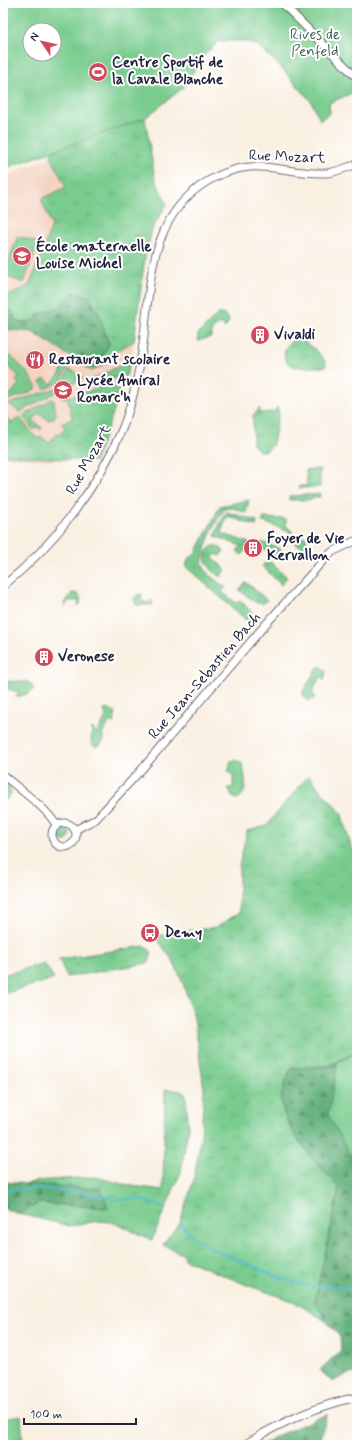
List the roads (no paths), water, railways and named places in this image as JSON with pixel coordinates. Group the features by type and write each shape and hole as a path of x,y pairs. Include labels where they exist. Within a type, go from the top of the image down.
{"street":[{"path":"282,3 357,78"},
{"name":"Rue Mozart","path":"3,586 46,546 77,509 123,427 139,368 155,252 173,212 188,196 208,181 238,168 266,166 328,173 357,164"},
{"name":"Rue Jean-Sebastien Bach","path":"75,830 96,819 142,769 321,563 332,552 357,540"},
{"path":"3,775 36,803 57,826"},
{"path":"64,823 75,830 75,840 70,846 62,847 56,844 53,839 52,833 57,826 64,823"},
{"path":"244,1445 277,1426 325,1403 357,1397"}],"waterway":[{"path":"3,1189 43,1189 86,1193 114,1199 139,1199 165,1208"},
{"path":"180,1223 194,1238 215,1250 283,1279 316,1288 324,1285 357,1290"}],"place":[{"name":"Centre Sportif de la Cavale Blanche","path":"98,72"},
{"name":"École maternelle Louise Michel","path":"22,256"},
{"name":"Vivaldi","path":"260,335"},
{"name":"Restaurant scolaire","path":"35,360"},
{"name":"Lycée Amiral Ronarc'h","path":"63,390"},
{"name":"Foyer de Vie Kervallon","path":"253,548"},
{"name":"Veronese","path":"44,657"},
{"name":"Demy","path":"150,933"}],"park label":[{"name":"Rives de Penfeld","path":"315,44"}]}
